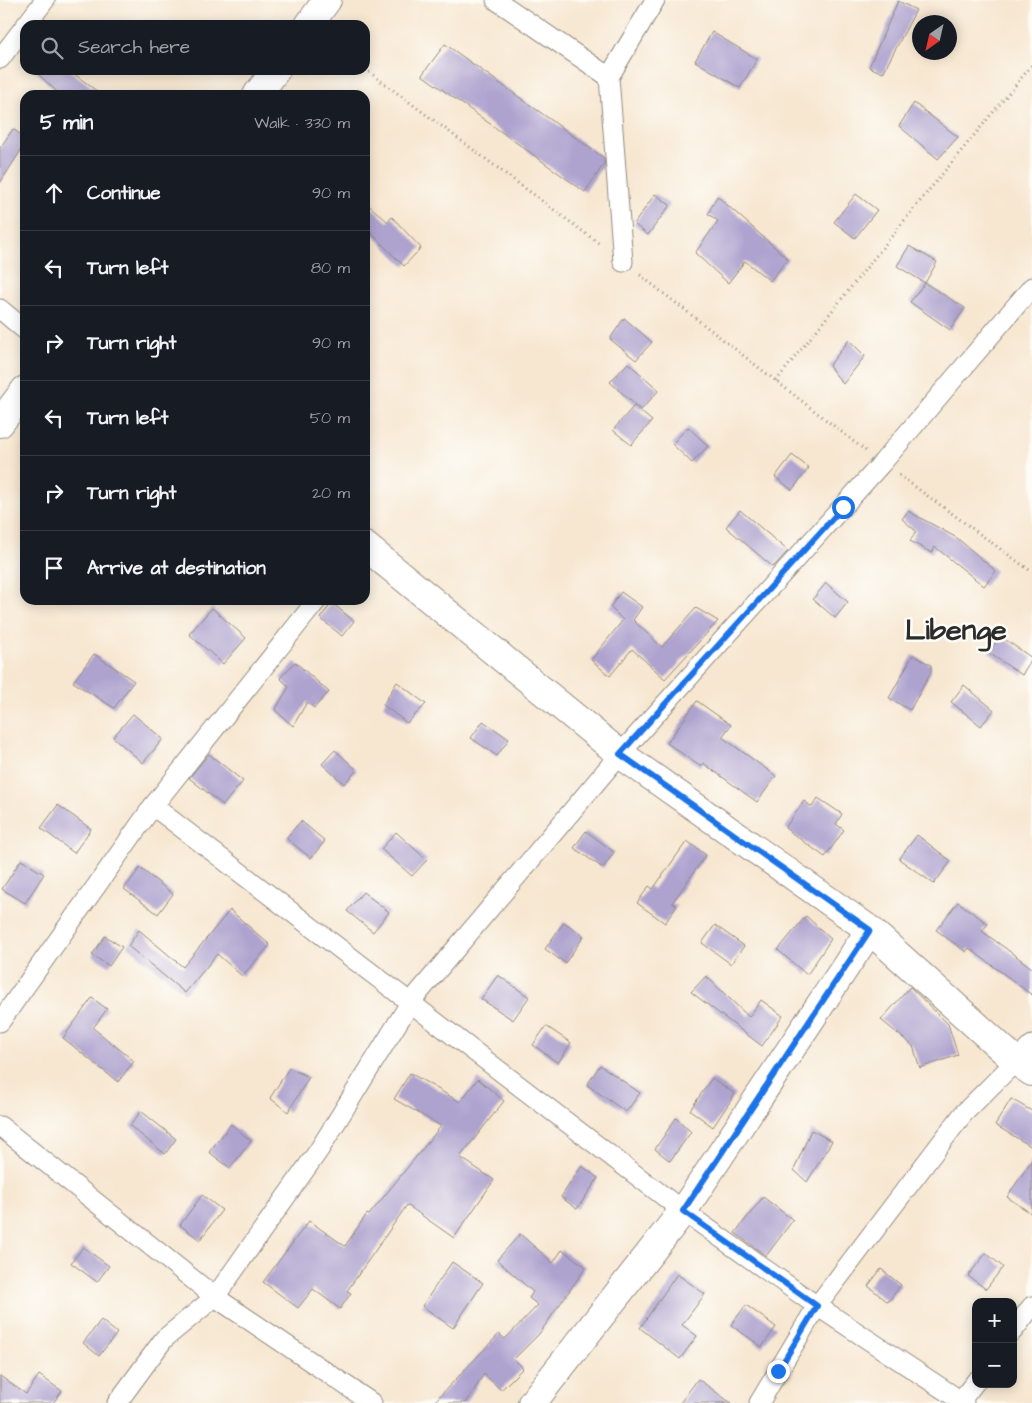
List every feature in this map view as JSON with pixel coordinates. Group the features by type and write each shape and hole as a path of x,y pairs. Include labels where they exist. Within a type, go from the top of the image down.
{"street":[{"path":"30,20 45,0"},
{"path":"313,20 327,0"},
{"path":"496,0 609,77"},
{"path":"623,262 609,77 655,0"},
{"path":"0,59 20,33"},
{"path":"261,90 272,75"},
{"path":"117,1403 164,1338 215,1297 319,1150 410,1003 620,754 882,463 1032,287"},
{"path":"0,309 20,326"},
{"path":"0,422 20,396"},
{"path":"370,550 620,754 870,930 1027,1060 963,1114 817,1306 759,1403"},
{"path":"0,1022 153,806 313,605"},
{"path":"153,806 683,1211 817,1306 961,1402 972,1387"},
{"path":"532,1403 683,1211 870,930"},
{"path":"0,1126 215,1297 372,1403"},
{"path":"1017,1326 1032,1306"}],"path":[{"path":"776,381 910,212 1032,65"},
{"path":"370,73 623,262 882,463 1032,572"}],"building":[{"path":"898,1 916,10 883,73 869,67"},
{"path":"712,32 757,59 740,88 695,61"},
{"path":"445,44 604,158 604,164 585,192 422,75"},
{"path":"39,75 76,75 95,90 55,90"},
{"path":"914,103 958,137 938,159 899,126"},
{"path":"13,129 20,134 20,152 0,183 0,148"},
{"path":"655,194 670,205 648,235 634,224"},
{"path":"856,194 877,210 855,238 834,222"},
{"path":"717,196 788,259 770,281 745,261 728,283 695,253 718,221 708,214"},
{"path":"370,206 388,222 392,217 421,248 404,266 370,232"},
{"path":"909,246 937,262 925,283 897,266"},
{"path":"925,283 965,308 950,330 910,302"},
{"path":"624,318 652,342 636,360 610,339"},
{"path":"849,340 865,356 843,384 829,366"},
{"path":"628,363 659,390 641,410 610,382"},
{"path":"634,406 652,421 631,445 613,430"},
{"path":"688,427 708,446 692,463 672,444"},
{"path":"792,455 809,468 792,490 775,477"},
{"path":"740,510 788,551 773,567 726,527"},
{"path":"908,511 957,538 996,571 984,586 935,547 932,553 910,541 916,531 902,519"},
{"path":"826,583 848,602 835,618 813,599"},
{"path":"621,592 642,607 633,620 662,647 696,608 718,621 665,679 632,649 610,676 591,660 623,620 610,607"},
{"path":"330,605 334,605 354,621 342,636 320,618"},
{"path":"212,608 246,638 223,664 189,634"},
{"path":"1000,636 1032,658 1022,675 989,653"},
{"path":"94,654 134,681 114,708 73,682"},
{"path":"913,655 931,665 931,672 910,710 889,698"},
{"path":"295,662 329,692 314,708 307,702 293,726 275,710 289,687 280,678"},
{"path":"397,682 426,704 407,723 383,705"},
{"path":"964,685 994,710 981,726 951,702"},
{"path":"697,701 731,725 722,737 776,776 757,802 703,763 701,767 667,743"},
{"path":"133,714 163,739 143,763 113,737"},
{"path":"483,721 509,739 497,756 471,738"},
{"path":"335,750 357,770 344,784 322,764"},
{"path":"209,754 243,781 223,805 189,778"},
{"path":"818,798 842,814 836,824 844,830 825,857 785,828 804,801 812,807"},
{"path":"58,805 91,829 74,853 41,828"},
{"path":"301,821 325,841 311,858 286,838"},
{"path":"586,831 614,852 603,868 574,848"},
{"path":"396,832 427,860 412,876 381,849"},
{"path":"917,835 951,861 934,884 899,859"},
{"path":"687,841 706,855 672,903 677,906 665,923 637,903 649,886 653,889"},
{"path":"21,860 44,874 25,903 2,889"},
{"path":"140,868 173,894 158,914 124,889"},
{"path":"363,892 389,912 373,932 347,911"},
{"path":"958,902 988,924 982,931 1032,968 1032,995 969,948 966,952 936,930"},
{"path":"230,910 270,945 242,976 217,954 185,993 128,946 139,930 183,967"},
{"path":"806,916 831,939 807,975 778,950"},
{"path":"564,922 584,936 565,963 545,949"},
{"path":"715,925 744,946 731,964 702,943"},
{"path":"105,936 122,947 109,966 92,955"},
{"path":"498,975 529,997 513,1020 481,999"},
{"path":"706,976 749,1017 761,1000 783,1016 762,1046 691,992"},
{"path":"910,987 948,1024 958,1055 920,1068 913,1046 881,1020"},
{"path":"92,998 107,1009 93,1028 134,1061 118,1082 63,1038"},
{"path":"546,1026 571,1043 558,1063 533,1045"},
{"path":"600,1065 640,1093 626,1112 587,1085"},
{"path":"289,1068 309,1077 288,1112 270,1098"},
{"path":"410,1073 460,1102 478,1079 504,1101 460,1157 494,1180 454,1238 407,1205 347,1291 351,1293 340,1309 313,1289 298,1308 263,1282 309,1221 345,1246 367,1214 369,1215 441,1126 394,1099"},
{"path":"712,1078 735,1094 713,1127 690,1110"},
{"path":"1011,1099 1032,1111 1032,1147 995,1125"},
{"path":"141,1111 176,1139 165,1154 130,1126"},
{"path":"676,1118 691,1132 670,1161 655,1149"},
{"path":"231,1124 251,1141 230,1168 209,1152"},
{"path":"811,1130 832,1141 807,1182 794,1170"},
{"path":"1032,1160 1032,1214 1007,1197"},
{"path":"582,1166 598,1178 577,1209 561,1197"},
{"path":"202,1195 222,1210 200,1240 180,1225"},
{"path":"763,1197 793,1220 766,1256 735,1233"},
{"path":"520,1234 553,1263 562,1250 586,1267 539,1334 514,1359 523,1368 501,1390 484,1374 466,1403 433,1403 499,1334 505,1339 538,1305 529,1298 533,1292 497,1260"},
{"path":"83,1247 109,1266 97,1282 71,1263"},
{"path":"986,1253 1003,1267 986,1289 968,1276"},
{"path":"452,1262 483,1283 453,1328 422,1306"},
{"path":"881,1269 901,1285 888,1302 868,1286"},
{"path":"677,1274 705,1294 682,1325 697,1336 680,1359 640,1328"},
{"path":"746,1305 776,1327 762,1347 731,1325"},
{"path":"101,1320 117,1333 99,1356 83,1343"},
{"path":"39,1375 62,1391 53,1403 0,1403 0,1376 26,1394"},
{"path":"698,1379 731,1403 680,1403"}],"district":[{"name":"Libenge","path":"956,629"}],"route":[{"path":"778,1371 817,1306 683,1211 870,930 620,754 843,507"}]}
